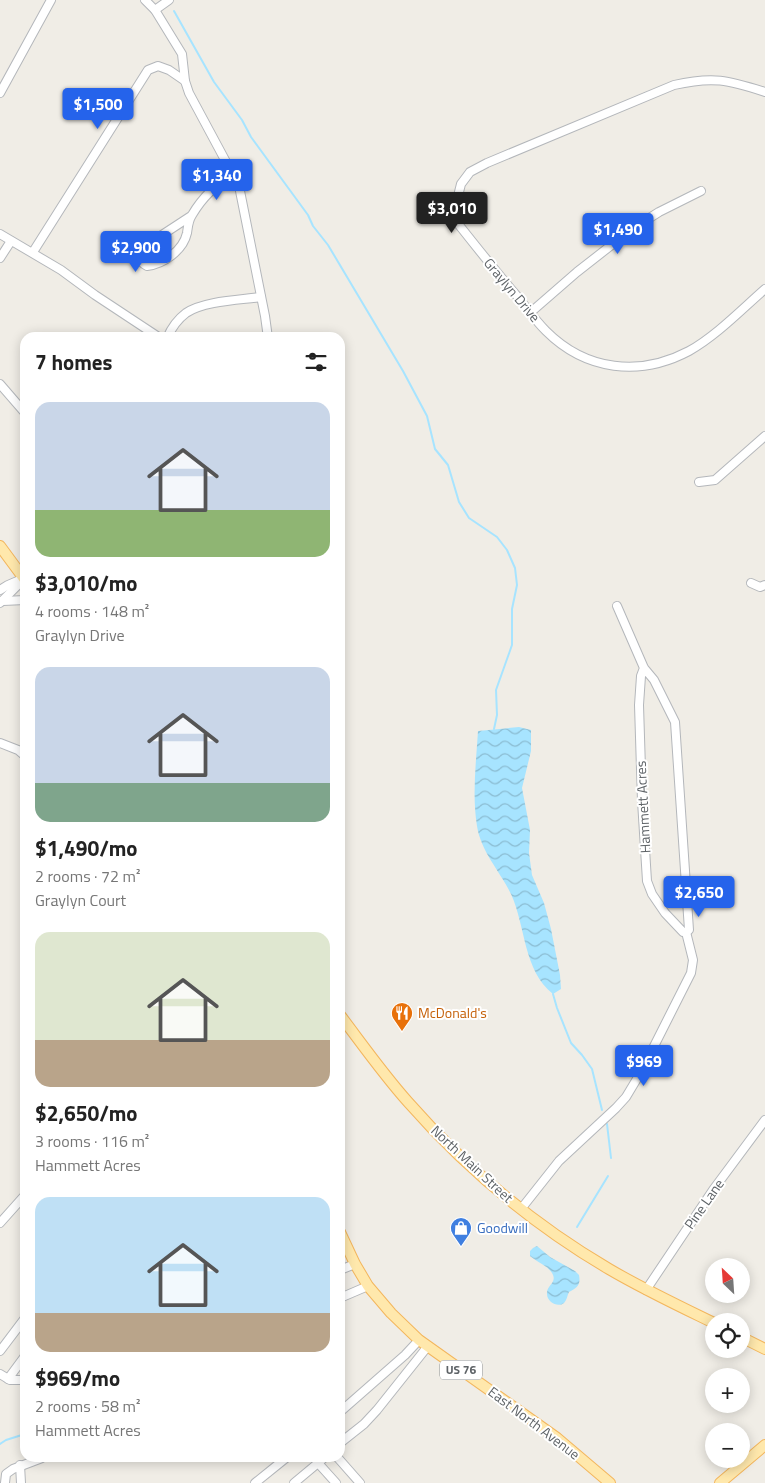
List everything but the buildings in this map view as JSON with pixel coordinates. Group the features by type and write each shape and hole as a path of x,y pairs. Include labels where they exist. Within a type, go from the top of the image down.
{"main road":[{"path":"0,546 20,572"},
{"name":"North Main Street","path":"345,1022 374,1062 434,1130 481,1175 521,1209 572,1246 608,1269 705,1319"},
{"name":"East North Avenue","path":"345,1243 368,1286 391,1314 419,1340 557,1438 610,1483"},
{"path":"750,1342 765,1349"},
{"path":"720,1483 765,1445"}],"street":[{"path":"0,93 51,0"},
{"path":"145,0 154,10 182,54 184,81 189,94 239,186 267,332"},
{"path":"154,10 169,0"},
{"path":"33,252 148,70 158,66 169,70 184,81"},
{"name":"Graylyn Drive","path":"765,92 722,80 700,79 674,85 487,163 470,172 460,184 454,212 460,225 546,331 580,355 601,364 621,367 663,363 702,342 765,289"},
{"path":"191,216 139,250 138,257 141,262 147,266 155,265 175,253 187,234 187,227 191,216 211,190 233,174"},
{"path":"531,312 577,272 632,229 659,212 701,191"},
{"path":"0,234 33,252 151,332"},
{"path":"0,258 11,241"},
{"path":"170,332 185,314 200,306 261,297"},
{"path":"0,384 20,407"},
{"path":"699,482 715,480 765,436"},
{"path":"0,590 8,584 20,580"},
{"path":"751,583 760,587 765,585"},
{"path":"1,602 20,584"},
{"path":"1,602 20,600"},
{"path":"521,1209 559,1161 616,1108 631,1088 691,973 693,960 686,932 689,930 675,722 654,680 644,668 616,606"},
{"name":"Hammett Acres","path":"644,668 641,676 639,705 647,881 652,894 665,913 686,932"},
{"path":"0,743 20,752"},
{"name":"Pine Lane","path":"646,1290 713,1190 765,1120"},
{"path":"0,1223 20,1201"},
{"path":"345,1268 355,1264"},
{"path":"345,1296 368,1286"},
{"path":"0,1351 20,1325"},
{"path":"345,1408 419,1340"},
{"path":"345,1439 364,1424 377,1410 428,1346"},
{"path":"8,1379 20,1363"},
{"path":"0,1374 8,1379 20,1380"},
{"path":"5,1483 6,1474 12,1468 29,1462"},
{"path":"255,1483 281,1462"},
{"path":"294,1483 319,1462"},
{"path":"322,1462 336,1483"},
{"path":"342,1462 360,1483"},
{"path":"20,1465 21,1483"}],"water":[{"path":"519,727 531,730 531,751 522,788 530,830 529,853 532,875 544,903 560,975 561,989 553,994 543,984 530,961 511,894 482,844 477,826 475,767 478,731"},
{"path":"537,1246 550,1257 579,1275 578,1286 569,1292 566,1301 562,1304 553,1303 547,1297 548,1288 554,1279 548,1268 530,1256 530,1251"}],"waterway":[{"path":"174,11 214,82 328,245 403,371 427,416 435,449 448,465 459,502 469,518 497,537 507,550 515,568 517,585 512,609 512,645 496,690 497,715 494,729"},
{"path":"553,994 571,1043 592,1069 602,1110"},
{"path":"607,1124 611,1158"},
{"path":"577,1227 608,1176"},
{"path":"0,1444 20,1436"}],"place":[{"name":"McDonald's","path":"402,1032"},
{"name":"Goodwill","path":"461,1247"}]}
